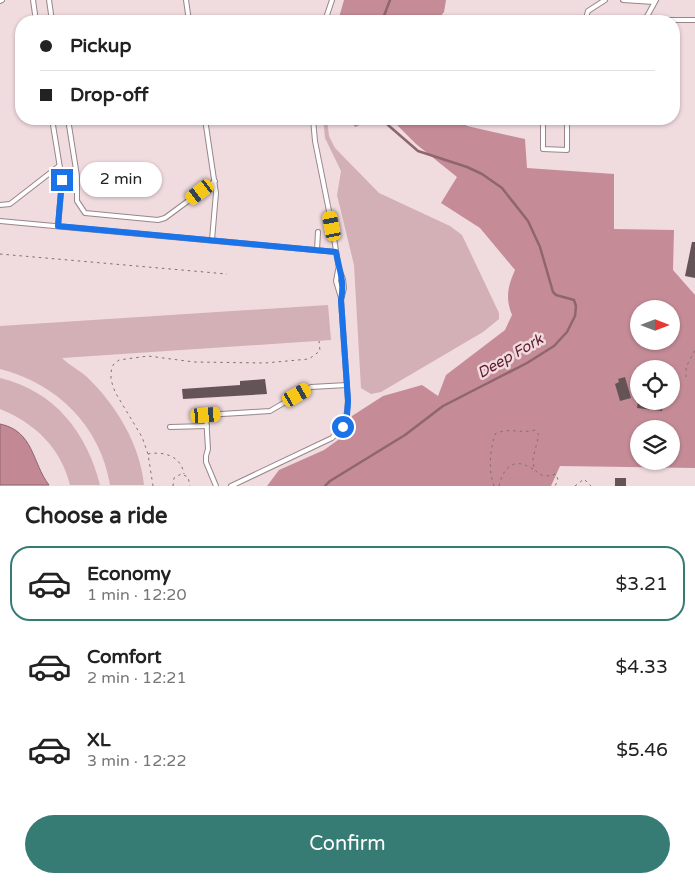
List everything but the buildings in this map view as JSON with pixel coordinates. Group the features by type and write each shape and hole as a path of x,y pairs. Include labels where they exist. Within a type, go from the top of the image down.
{"lane":[{"path":"33,0 35,15"},
{"path":"49,0 51,15"},
{"path":"186,0 188,15"},
{"path":"327,15 332,0"},
{"path":"587,15 588,11 605,0"},
{"path":"623,0 655,1 648,15"},
{"path":"680,20 695,20"},
{"path":"53,125 62,184 58,226"},
{"path":"69,125 77,176 76,201 85,213 158,220 165,218 215,181"},
{"path":"206,125 216,193 212,240"},
{"path":"231,486 332,438 343,427 347,415 347,385 341,300 344,288 318,156 314,125"},
{"path":"543,125 543,149 567,150 567,125"},
{"path":"0,205 6,205 14,201 60,166"},
{"path":"0,221 336,252"},
{"path":"317,250 318,232"},
{"path":"216,486 206,462 208,449 206,415 270,411 311,387 347,385"},
{"path":"170,428 206,426"}],"path":[{"path":"0,254 227,274"},
{"path":"153,486 148,454 142,437 115,392 111,380 113,365 119,360 148,356 194,362 265,363 309,359 320,351 319,341"},
{"path":"686,378 686,367 695,350"},
{"path":"494,486 490,468 493,443 495,434 503,430 525,433 535,430 539,435 533,458 534,469"},
{"path":"148,454 162,452 171,456 181,464 184,474 190,479 190,486"},
{"path":"499,486 504,472 512,464 520,463 534,469 540,476 556,474 558,480 555,486"},
{"path":"173,486 176,476 184,474"},
{"path":"575,486 584,479 591,486"}],"shaded area":[{"path":"344,0 446,0 442,15 340,15"},
{"path":"324,125 328,125 329,136 335,148 379,193 450,226 462,235 499,313 499,319 483,332 381,392 371,394 361,388 354,265 337,195 341,171 325,138"},
{"path":"397,125 466,125 525,139 527,168 614,174 614,229 674,230 673,270 695,295 695,468 680,468 680,420 630,420 630,467 560,466 551,486 267,486 279,470 324,450 345,435 352,416 383,396 422,385 438,396 446,375 505,330 512,315 508,292 515,270 480,228 441,203 457,177 416,144"},
{"path":"328,305 331,340 62,358 98,388 117,413 132,440 142,470 144,485 110,485 105,464 97,444 73,410 40,385 0,369 0,326"},
{"path":"0,378 20,384 37,393 66,417 87,448 100,485 70,485 60,459 45,438 35,429 0,409"},
{"path":"0,424 20,433 31,449 49,485 0,485"}],"waterway":[{"name":"Deep Fork","path":"384,15 390,0"},
{"name":"Deep Fork","path":"325,486 330,481 405,435 443,406 527,363 554,346 567,332 575,316 576,306 574,300 556,295 553,292 540,247 528,221 502,188 482,174 467,167 418,151 388,125"}],"route":[{"path":"62,180 58,226 336,252 344,288 341,300 348,401 347,415 343,427"}]}
